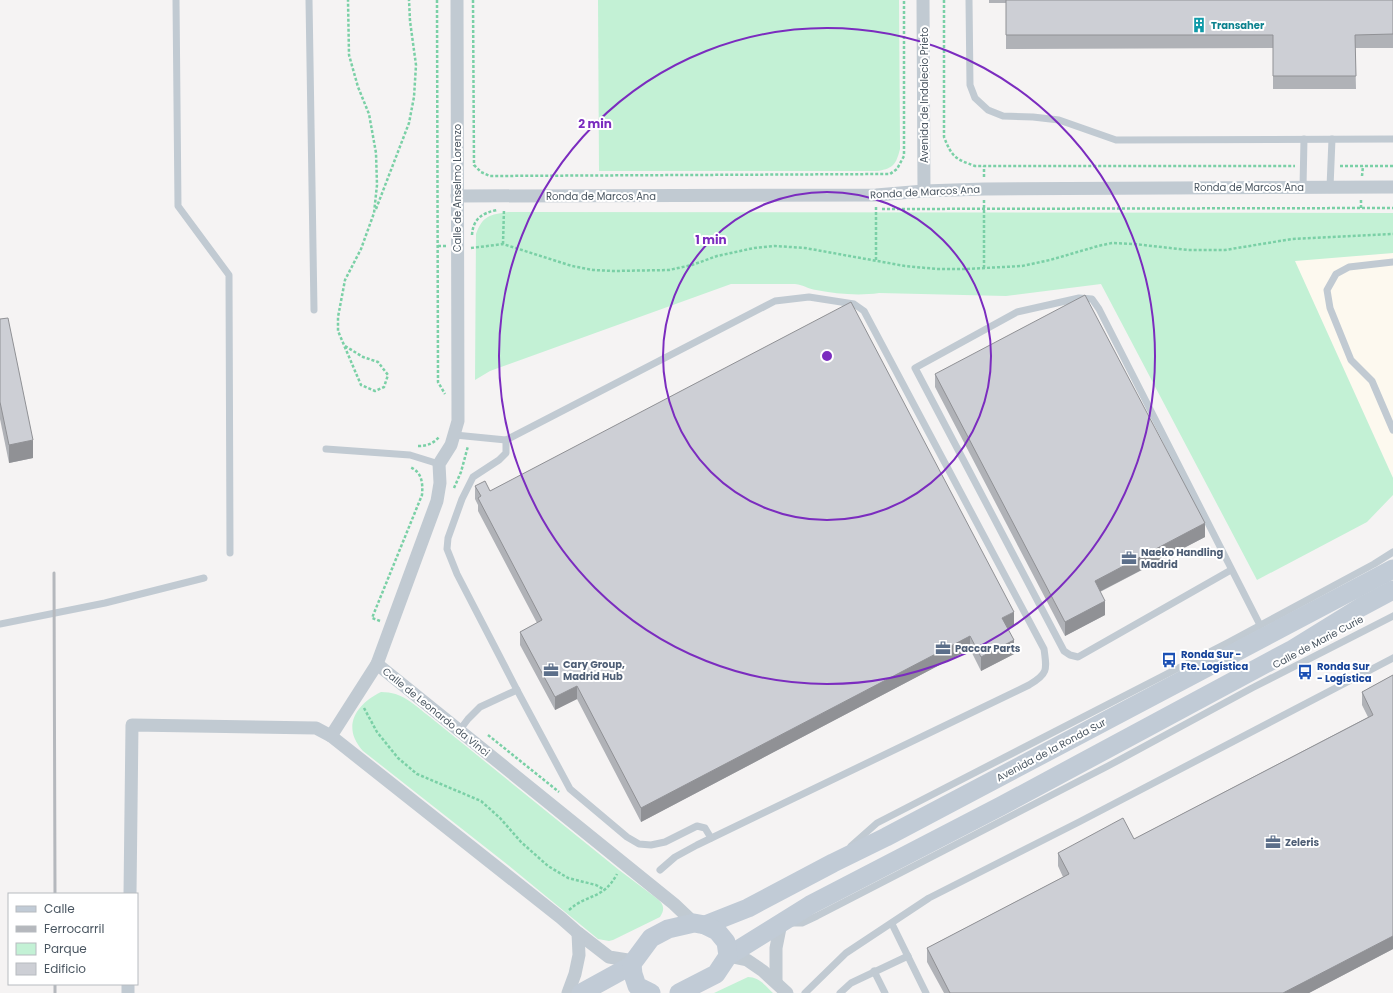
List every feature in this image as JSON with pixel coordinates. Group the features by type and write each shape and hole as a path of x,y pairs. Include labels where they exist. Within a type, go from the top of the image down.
{"main road":[{"name":"Avenida de la Ronda Sur","path":"633,963 651,938 668,929 700,924 748,908 990,783 1232,647 1393,569"},
{"path":"678,993 716,974 728,956 810,905 1001,806 1249,681 1293,649 1393,590"},
{"path":"700,924 717,931 726,942 728,956"},
{"path":"581,993 633,963 633,974 638,986 651,993"}],"street":[{"name":"Calle de Anselmo Lorenzo","path":"439,464 455,435 458,421 456,0"},
{"name":"Avenida de Indalecio Prieto","path":"924,0 924,191"},
{"name":"Ronda de Marcos Ana","path":"457,196 876,195 924,191 984,189 1393,187"},
{"path":"377,664 437,501 440,483 439,464"},
{"name":"Calle de Leonardo da Vinci","path":"331,736 377,664 700,924"},
{"path":"130,893 132,725 316,728 331,736 609,957 633,963"},
{"path":"776,981 776,948 781,923"},
{"path":"568,993 575,974 579,955 578,933"},
{"path":"728,956 747,960 776,981 787,993"}],"lane":[{"path":"176,0 178,206 229,275 230,553"},
{"path":"309,0 314,310"},
{"path":"969,0 970,85 975,98 988,110 1004,116 1059,120 1116,140 1393,139"},
{"path":"1303,187 1304,139"},
{"path":"1330,187 1332,139"},
{"path":"1393,262 1349,267 1336,274 1327,290 1330,308 1351,360 1372,381 1393,430"},
{"path":"455,435 506,440 775,301 809,297 854,304 864,311 1044,649 1047,667 1041,678 1029,685 711,838 676,857 660,870"},
{"path":"1231,570 1078,657 1070,655 1064,651 915,368 1017,312 1079,298 1092,299 1099,309 1260,625"},
{"path":"506,440 506,453 499,460 473,477 462,499 448,538 447,549 456,574 570,789 627,837 640,844 651,845 665,842 697,826 705,828 711,838"},
{"path":"326,449 410,455 439,464"},
{"path":"1232,647 1260,625 1374,564 1393,552"},
{"path":"0,623 105,603 204,578"},
{"name":"Calle de Marie Curie","path":"1249,681 1393,616"},
{"path":"805,993 846,953 892,924 929,898 1093,815 1393,658"},
{"path":"459,731 480,707 517,690"},
{"path":"892,924 926,993"},
{"path":"841,992 851,984 874,971 908,956"},
{"path":"874,971 886,993"}],"path":[{"path":"348,0 349,55 358,87 369,114 376,153 377,185 374,213"},
{"path":"345,346 363,357 378,362 388,375 384,386 376,391 361,385 338,331 339,304 345,280 361,249 409,123 414,97 416,65 410,21 409,0"},
{"path":"437,0 438,382 445,394 444,400"},
{"path":"473,0 474,165 481,172 490,176 890,174 897,169 904,156 904,0"},
{"path":"868,209 1393,208"},
{"path":"503,244 504,209"},
{"path":"472,237 473,226 479,217 487,212 511,209"},
{"path":"876,209 876,260"},
{"path":"983,209 984,268"},
{"path":"471,248 503,244 572,266 593,270 613,271 669,270 692,265 717,256 754,248 775,246 805,248 906,266 937,269 1022,266 1050,260 1098,246 1112,244 1134,244 1188,250 1225,250 1292,238 1393,234"},
{"path":"471,243 471,255"},
{"path":"417,446 424,446 433,443 439,437 441,432"},
{"path":"452,495 468,449 470,437"},
{"path":"391,625 372,618 422,495 423,484 420,475 408,466"},
{"path":"354,699 362,704 377,732 398,758 418,774 481,801 500,818 521,842 548,866 568,878 596,885 605,890"},
{"path":"468,719 564,795"},
{"path":"561,918 574,905 605,890 612,884 619,870 624,864"}],"shaded area":[{"path":"1393,253 1393,478 1294,260"}],"green space":[{"path":"598,0 899,0 900,149 896,162 891,167 878,171 599,171"},
{"path":"508,212 1393,213 1393,253 1295,261 1393,478 1393,495 1367,522 1257,580 1101,284 1006,296 879,293 848,294 831,293 795,284 731,284 490,371 475,380 476,234 484,219 492,215"},
{"path":"381,692 402,696 413,703 619,870 658,899 663,906 663,911 660,917 613,940 609,941 598,939 508,865 363,751 356,742 353,733 352,725 354,717 365,703"},
{"path":"748,977 759,980 773,993 714,993"}],"building":[{"name":"Transaher","path":"1006,0 1393,0 1393,34 1355,35 1356,76 1273,76 1273,35 1006,35"},
{"path":"1085,295 1205,523 1095,581 1105,601 1065,622 935,374"},
{"path":"851,302 1014,612 1002,618 1014,640 981,657 970,636 641,808 577,686 555,697 520,632 542,620 478,498 481,496 475,486 485,481 490,491"},
{"path":"8,318 33,440 9,445 0,402 0,319"},
{"name":"Zeleris","path":"1393,675 1393,936 1283,993 950,993 927,948 1069,874 1058,853 1123,818 1134,839 1373,715 1362,692"}],"railway":[{"path":"54,573 55,893"},
{"path":"55,985 55,993"}],"place":[{"name":"Transaher","path":"1199,25"},
{"name":"Naeko Handling Madrid","path":"1129,558"},
{"name":"Paccar Parts","path":"943,648"},
{"name":"Ronda Sur - Fte. Logística","path":"1169,660"},
{"name":"Cary Group, Madrid Hub","path":"551,670"},
{"name":"Ronda Sur - Logística","path":"1305,672"},
{"name":"Zeleris","path":"1273,842"}]}
